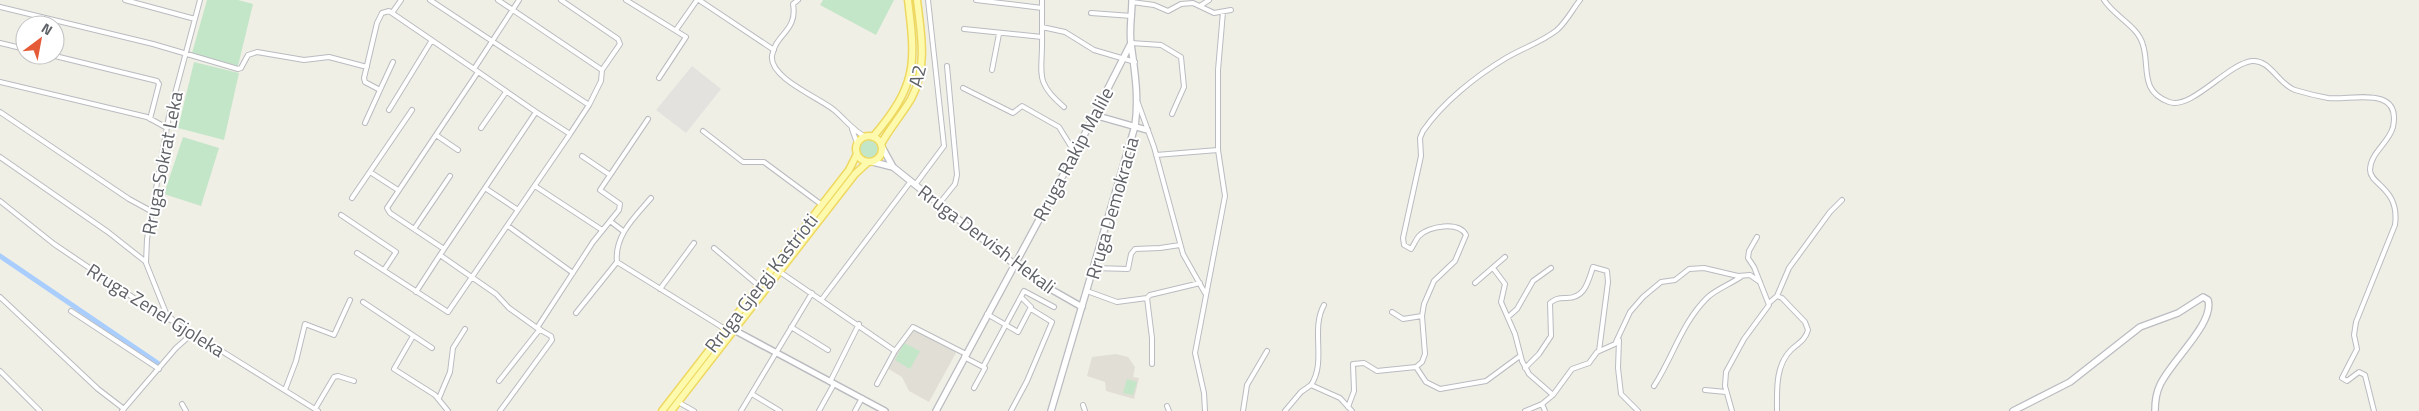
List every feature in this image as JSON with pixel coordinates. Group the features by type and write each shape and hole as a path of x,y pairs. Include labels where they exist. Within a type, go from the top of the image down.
{"main road":[{"name":"A2","path":"869,137 898,103 910,78 914,56 908,0"},
{"name":"A2","path":"881,145 910,100 918,80 922,45 917,0"},
{"name":"Rruga Demokracia","path":"1051,411 1136,126 1135,62 1131,43 1132,1"},
{"name":"Rruga Rakip Malile","path":"936,411 1075,153 1131,43"},
{"path":"869,137 881,145 880,156 870,162 861,160 857,154 857,143 869,137"},
{"name":"Rruga Dervish Hekali","path":"881,145 893,167 1014,264"},
{"name":"Rruga Gjergj Kastrioti","path":"662,411 849,170 857,154"},
{"name":"Rruga Dervish Hekali","path":"870,162 893,167"},
{"name":"Rruga Gjergj Kastrioti","path":"671,411 855,174 870,162"},
{"path":"2013,411 2070,382 2140,328 2178,312 2203,297 2208,300 2210,306 2208,315 2160,384 2156,397 2155,411"}],"street":[{"path":"125,0 195,19"},
{"name":"Rruga Sokrat Leka","path":"175,322 166,313 146,262 151,211 167,128 200,0"},
{"path":"392,13 401,0"},
{"path":"430,0 589,105"},
{"path":"498,0 602,70"},
{"path":"444,249 388,210 388,205 436,135 476,71 492,41 519,0"},
{"path":"357,253 448,312 589,105 601,81 602,70 618,47 618,39 561,0"},
{"path":"626,0 686,37 659,78"},
{"path":"676,30 698,0 774,50"},
{"path":"798,0 792,2 794,21 774,50 773,62 783,76 799,89 826,104 851,127 869,137"},
{"path":"822,299 944,146 928,0"},
{"path":"976,0 1042,8"},
{"path":"1042,0 1040,78 1051,95 1064,107"},
{"path":"1158,6 1159,0"},
{"path":"1200,6 1209,0"},
{"path":"1348,407 1354,392 1353,364 1364,363 1375,371 1416,367 1422,362 1425,354 1422,316 1424,304 1434,281 1452,264 1466,236 1463,231 1450,225 1420,235 1411,249 1404,245 1403,238 1421,156 1420,138 1423,131 1451,99 1508,57 1542,40 1557,29 1572,14 1580,0"},
{"path":"2104,0 2138,35 2145,52 2143,58 2146,63 2147,82 2156,94 2171,103 2184,101 2230,71 2252,61 2260,63 2277,74 2291,89 2328,98 2373,96 2386,102 2391,107 2393,127 2375,156 2370,170 2371,175 2389,192 2393,200 2396,209 2395,225 2356,322 2354,334 2357,348 2342,378 2347,381 2359,372 2365,375 2374,411"},
{"path":"1132,1 1168,10 1186,3 1200,6 1210,12 1231,10"},
{"path":"0,7 153,44 185,55 238,69 241,68 248,55 257,52 304,60 329,57 363,66"},
{"path":"380,90 364,80 363,66 379,17 386,11 392,13 570,134"},
{"path":"1205,411 1204,393 1195,353 1205,292 1211,272 1225,196 1218,150 1218,70 1223,12"},
{"path":"1091,13 1132,16"},
{"path":"1042,27 1065,32 1094,50 1135,62"},
{"path":"964,29 1042,37"},
{"path":"992,70 999,34"},
{"path":"389,110 432,40"},
{"path":"0,43 15,47"},
{"path":"1131,43 1161,45 1181,57 1184,87 1172,114"},
{"path":"65,58 157,81 159,84 150,119"},
{"path":"365,123 393,62"},
{"path":"939,204 955,184 957,174 947,66"},
{"path":"0,82 150,119 167,128"},
{"path":"963,88 1010,112 1016,112 1022,106 1045,119 1062,130 1075,153"},
{"path":"481,128 506,92"},
{"path":"1137,100 1156,155 1186,262 1205,292"},
{"path":"352,198 412,110"},
{"path":"0,112 129,199 151,211"},
{"path":"416,292 536,112"},
{"path":"1094,115 1147,130"},
{"path":"499,381 539,329 573,273 620,206 600,190 648,119"},
{"path":"851,127 857,143"},
{"path":"703,131 743,162 764,162 822,205"},
{"path":"436,135 458,150"},
{"path":"1156,155 1218,150"},
{"path":"0,156 108,232 146,262"},
{"path":"582,156 610,175"},
{"path":"370,172 398,190"},
{"path":"414,229 450,176"},
{"path":"535,186 602,230"},
{"path":"485,188 518,210"},
{"path":"576,314 616,262 623,231 652,198"},
{"path":"1732,411 1724,379 1734,356 1744,339 1777,296 1789,268 1830,212 1842,200"},
{"name":"Rruga Zenel Gjoleka","path":"0,201 72,256 159,315 175,322 316,410"},
{"path":"341,215 396,252 384,270"},
{"path":"610,221 623,231"},
{"path":"508,226 573,273"},
{"path":"1757,237 1748,254 1760,282 1767,308"},
{"path":"660,289 694,243"},
{"path":"1094,268 1128,269 1131,254 1135,249 1180,245"},
{"path":"714,248 759,286"},
{"path":"440,255 472,276 539,329 551,336 552,340 500,411"},
{"path":"1475,284 1505,257"},
{"path":"616,262 725,329"},
{"name":"Rruga Dervish Hekali","path":"1014,264 1040,283 1082,307"},
{"path":"1525,368 1539,354 1551,336 1550,303 1556,298 1572,298 1580,295 1586,287 1593,266 1607,271 1608,282 1599,351"},
{"path":"1493,268 1505,284 1501,302 1515,334 1525,368 1553,395"},
{"path":"1508,317 1517,309 1533,281 1552,268"},
{"path":"1525,411 1542,404 1553,395 1572,368 1589,363 1599,351 1612,346 1619,338 1630,312 1643,297 1661,282 1675,280 1685,271 1694,268 1750,276 1760,282"},
{"path":"780,272 895,350"},
{"path":"1654,386 1667,365 1678,337 1705,300 1713,293 1742,276"},
{"path":"1087,292 1117,302 1147,298 1150,295 1200,283"},
{"path":"974,388 985,368 983,367 1024,291 1054,307"},
{"path":"741,411 812,293"},
{"path":"987,314 1018,332 1031,310 1030,304 1021,296"},
{"path":"1777,296 1796,310 1805,322 1808,330 1804,340 1787,355 1779,372 1777,381 1777,411"},
{"path":"0,298 98,390 123,410 176,348 193,333"},
{"path":"1147,298 1152,338 1152,364"},
{"path":"285,390 296,361 306,324 334,334 350,300"},
{"path":"363,302 432,348"},
{"path":"1285,411 1301,392 1311,385 1318,366 1317,320 1324,305"},
{"path":"1011,411 1028,381 1052,322 1031,310"},
{"path":"71,311 159,369"},
{"path":"1392,312 1403,319 1422,316"},
{"path":"819,411 859,324"},
{"path":"876,384 895,350 913,326 983,367"},
{"path":"791,327 828,350"},
{"path":"438,398 452,365 453,348 465,329"},
{"path":"734,330 886,411"},
{"path":"413,336 394,369 438,398 448,411"},
{"path":"1619,338 1618,368 1621,394 1638,411"},
{"path":"1243,411 1250,380 1267,351"},
{"path":"1416,367 1426,382 1440,389 1486,381 1520,356"},
{"path":"0,371 40,411"},
{"path":"316,410 334,377 338,376 354,381"},
{"path":"1311,385 1340,398 1352,411"},
{"path":"1704,390 1726,392"},
{"path":"752,394 780,411"},
{"path":"855,411 862,398"},
{"path":"678,402 694,411"},
{"path":"182,404 186,411"},
{"path":"1542,404 1545,411"},
{"path":"1083,405 1085,411"},
{"path":"1167,406 1169,411"}],"shaded area":[{"path":"692,66 721,89 686,133 656,110"},
{"path":"915,329 957,351 929,402 909,391 902,377 887,368 911,331"},
{"path":"1116,354 1128,357 1135,367 1133,377 1139,378 1134,399 1106,391 1105,382 1087,376 1092,357"}],"green space":[{"path":"207,0 238,0 253,4 238,66 192,53"},
{"path":"823,0 894,0 876,35 820,5"},
{"path":"194,62 239,73 224,140 178,128"},
{"path":"183,137 219,148 201,206 164,194"},
{"path":"869,140 875,143 878,149 875,155 869,158 863,155 860,149 863,143"},
{"path":"904,343 920,351 910,369 895,360"},
{"path":"1127,379 1137,382 1133,395 1123,393"}],"waterway":[{"path":"0,256 159,364"}]}
